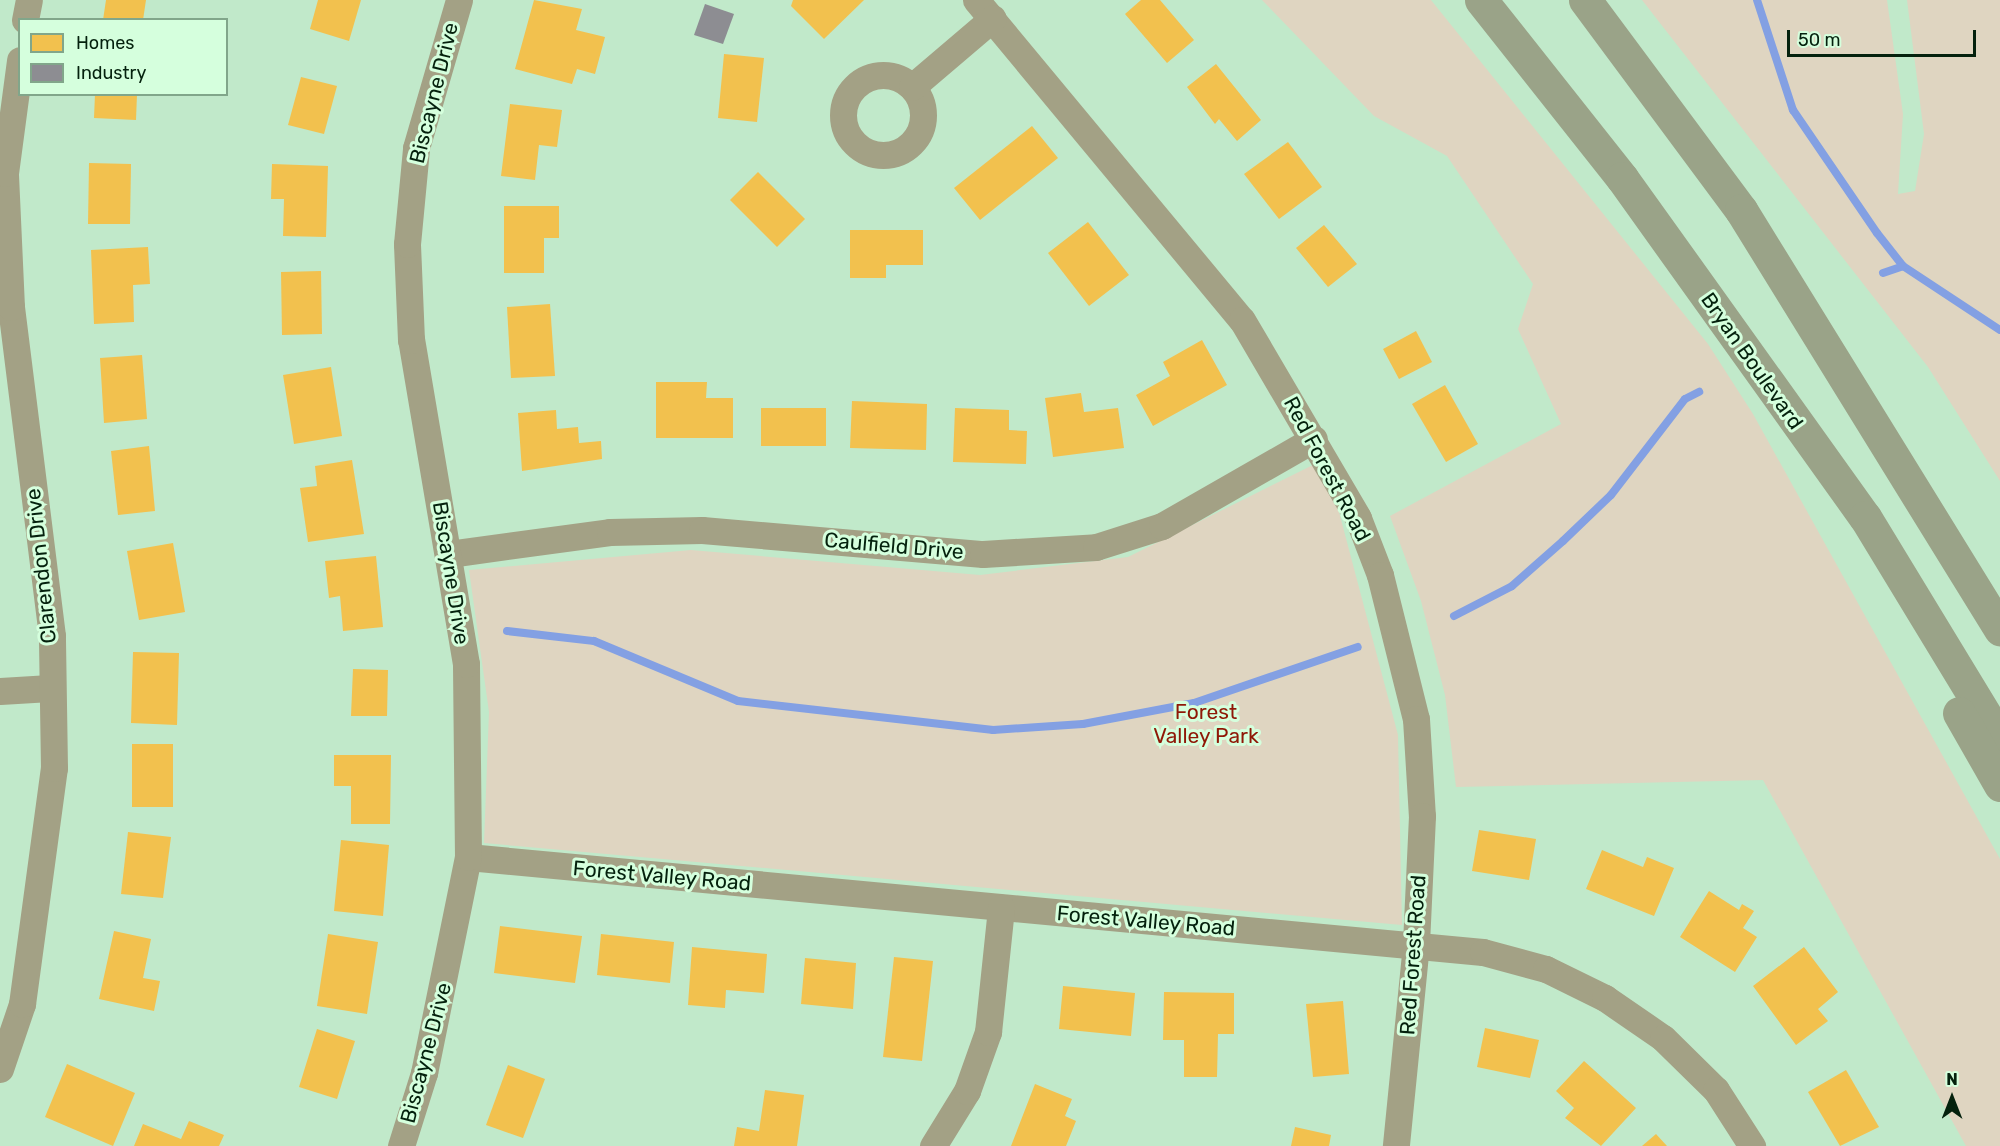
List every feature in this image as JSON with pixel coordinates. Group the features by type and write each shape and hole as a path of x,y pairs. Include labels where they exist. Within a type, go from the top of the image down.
{"highway":[{"name":"Bryan Boulevard","path":"1481,0 1622,178 1865,517 2000,739"},
{"path":"1585,0 1741,210 2000,630"},
{"path":"1865,517 1893,597 2000,785"}],"street":[{"path":"25,18 29,0"},
{"name":"Biscayne Drive","path":"401,1146 427,1063 468,857 466,664 411,340 407,244 416,148 459,0"},
{"path":"912,87 985,9"},
{"name":"Red Forest Road","path":"985,9 1242,320 1314,439 1358,518 1380,574 1413,705 1422,816 1416,944 1396,1146"},
{"name":"Clarendon Drive","path":"0,1068 22,1004 38,901 54,768 50,688 52,636 11,307 5,173 18,75"},
{"name":"Caulfield Drive","path":"449,554 610,532 702,530 983,554 1096,547 1162,526 1314,439"},
{"path":"0,691 50,688"},
{"name":"Forest Valley Road","path":"468,857 1483,952 1546,969 1605,998 1663,1038 1716,1090 1752,1146"},
{"path":"933,1146 967,1091 988,1032 1001,908"}],"green space":[{"path":"1262,0 1431,0 1708,344 1753,414 2000,859 2000,1146 1966,1146 1763,780 1456,787 1445,695 1421,601 1390,516 1561,424 1518,329 1533,284 1447,156 1374,116"},
{"path":"1642,0 1887,0 1903,114 1898,194 1915,191 1924,134 1907,0 2000,0 2000,481 1928,367"},
{"name":"Forest Valley Park","path":"1325,459 1398,735 1402,925 484,843 489,712 469,570 691,550 980,575 1128,557"}],"building: Homes":[{"path":"106,0 146,0 143,18 103,18"},
{"path":"318,0 361,0 349,41 310,29"},
{"path":"534,0 582,9 576,30 605,37 595,74 577,69 572,84 515,69"},
{"path":"793,0 864,0 824,39 791,6"},
{"path":"1141,0 1160,0 1194,40 1167,63 1125,14"},
{"path":"724,54 764,58 757,122 718,118"},
{"path":"1216,64 1261,120 1237,141 1219,119 1215,124 1187,87"},
{"path":"301,77 337,86 324,134 288,125"},
{"path":"95,96 137,96 136,120 94,118"},
{"path":"510,104 562,110 557,147 539,145 535,180 501,176"},
{"path":"1032,126 1058,158 980,220 954,188"},
{"path":"1288,142 1322,187 1279,219 1244,174"},
{"path":"89,163 131,164 130,224 88,224"},
{"path":"272,164 328,166 326,237 283,236 284,199 271,199"},
{"path":"758,172 805,219 777,247 730,200"},
{"path":"504,206 559,206 559,238 544,238 544,273 504,273"},
{"path":"1088,222 1129,275 1089,306 1048,253"},
{"path":"1324,225 1357,264 1328,287 1296,248"},
{"path":"850,230 923,230 923,265 886,265 886,278 850,278"},
{"path":"148,247 150,284 133,285 134,322 94,324 91,250"},
{"path":"321,271 322,334 282,335 281,272"},
{"path":"550,304 555,376 511,378 507,307"},
{"path":"1416,331 1432,362 1399,379 1383,349"},
{"path":"1202,340 1227,385 1153,426 1136,395 1170,376 1163,362"},
{"path":"142,355 147,419 104,423 100,358"},
{"path":"331,367 342,436 294,444 283,375"},
{"path":"656,382 707,382 706,398 733,398 733,438 656,438"},
{"path":"1445,385 1478,444 1446,462 1412,404"},
{"path":"1081,393 1084,412 1118,408 1124,448 1053,457 1045,398"},
{"path":"852,401 927,404 926,450 850,448"},
{"path":"761,408 826,408 826,446 761,446"},
{"path":"955,408 1009,410 1009,430 1027,431 1026,464 953,462"},
{"path":"556,410 557,429 578,427 579,443 601,441 602,459 522,471 518,413"},
{"path":"149,446 155,511 118,515 111,451"},
{"path":"352,460 364,534 308,542 300,488 317,486 315,466"},
{"path":"173,543 185,612 139,620 127,551"},
{"path":"376,556 383,627 343,631 340,596 329,598 325,561"},
{"path":"133,652 179,653 177,725 131,723"},
{"path":"353,669 388,670 387,716 351,716"},
{"path":"132,744 173,744 173,807 132,807"},
{"path":"334,755 391,755 390,824 351,824 351,786 334,786"},
{"path":"1479,830 1536,839 1529,880 1472,871"},
{"path":"128,832 171,837 163,898 121,894"},
{"path":"341,840 389,845 383,916 334,911"},
{"path":"1602,850 1643,867 1647,857 1674,868 1654,916 1586,889"},
{"path":"1709,891 1739,910 1742,904 1754,911 1743,928 1757,937 1735,972 1680,937"},
{"path":"500,926 582,936 575,983 494,973"},
{"path":"114,931 151,939 143,978 160,981 154,1011 99,999"},
{"path":"328,934 378,942 367,1014 317,1006"},
{"path":"601,934 674,942 670,983 597,975"},
{"path":"692,947 767,954 764,993 726,990 725,1008 688,1005"},
{"path":"1804,947 1838,992 1818,1009 1828,1021 1796,1045 1753,986"},
{"path":"894,957 933,961 922,1061 883,1057"},
{"path":"805,958 856,963 853,1009 801,1004"},
{"path":"1063,986 1135,993 1131,1036 1059,1029"},
{"path":"1164,992 1234,993 1234,1034 1218,1034 1217,1077 1184,1077 1184,1040 1163,1040"},
{"path":"1343,1001 1349,1074 1313,1077 1306,1004"},
{"path":"1485,1028 1539,1040 1530,1078 1477,1067"},
{"path":"317,1029 355,1041 337,1099 299,1087"},
{"path":"1584,1061 1636,1108 1601,1146 1565,1118 1574,1108 1556,1091"},
{"path":"67,1064 135,1093 113,1146 45,1117"},
{"path":"508,1065 545,1079 523,1138 486,1125"},
{"path":"1846,1070 1879,1127 1840,1146 1808,1092"},
{"path":"1035,1084 1072,1099 1065,1116 1076,1121 1066,1146 1011,1146"},
{"path":"765,1090 804,1095 797,1146 734,1146 737,1127 759,1131"},
{"path":"189,1121 224,1135 219,1146 134,1146 143,1124 181,1139"},
{"path":"1295,1127 1331,1135 1329,1146 1291,1146"},
{"path":"1656,1134 1667,1146 1642,1146"}],"building: Industry":[{"path":"705,4 734,14 723,44 694,35"}],"waterway":[{"path":"1757,0 1793,110 1877,233 1903,266 2000,330"},
{"path":"1883,273 1903,266"},
{"path":"1454,616 1512,586 1563,541 1611,495 1685,399 1699,392"},
{"path":"507,631 594,641 738,701 993,730 1083,724 1194,703 1358,647"}]}
